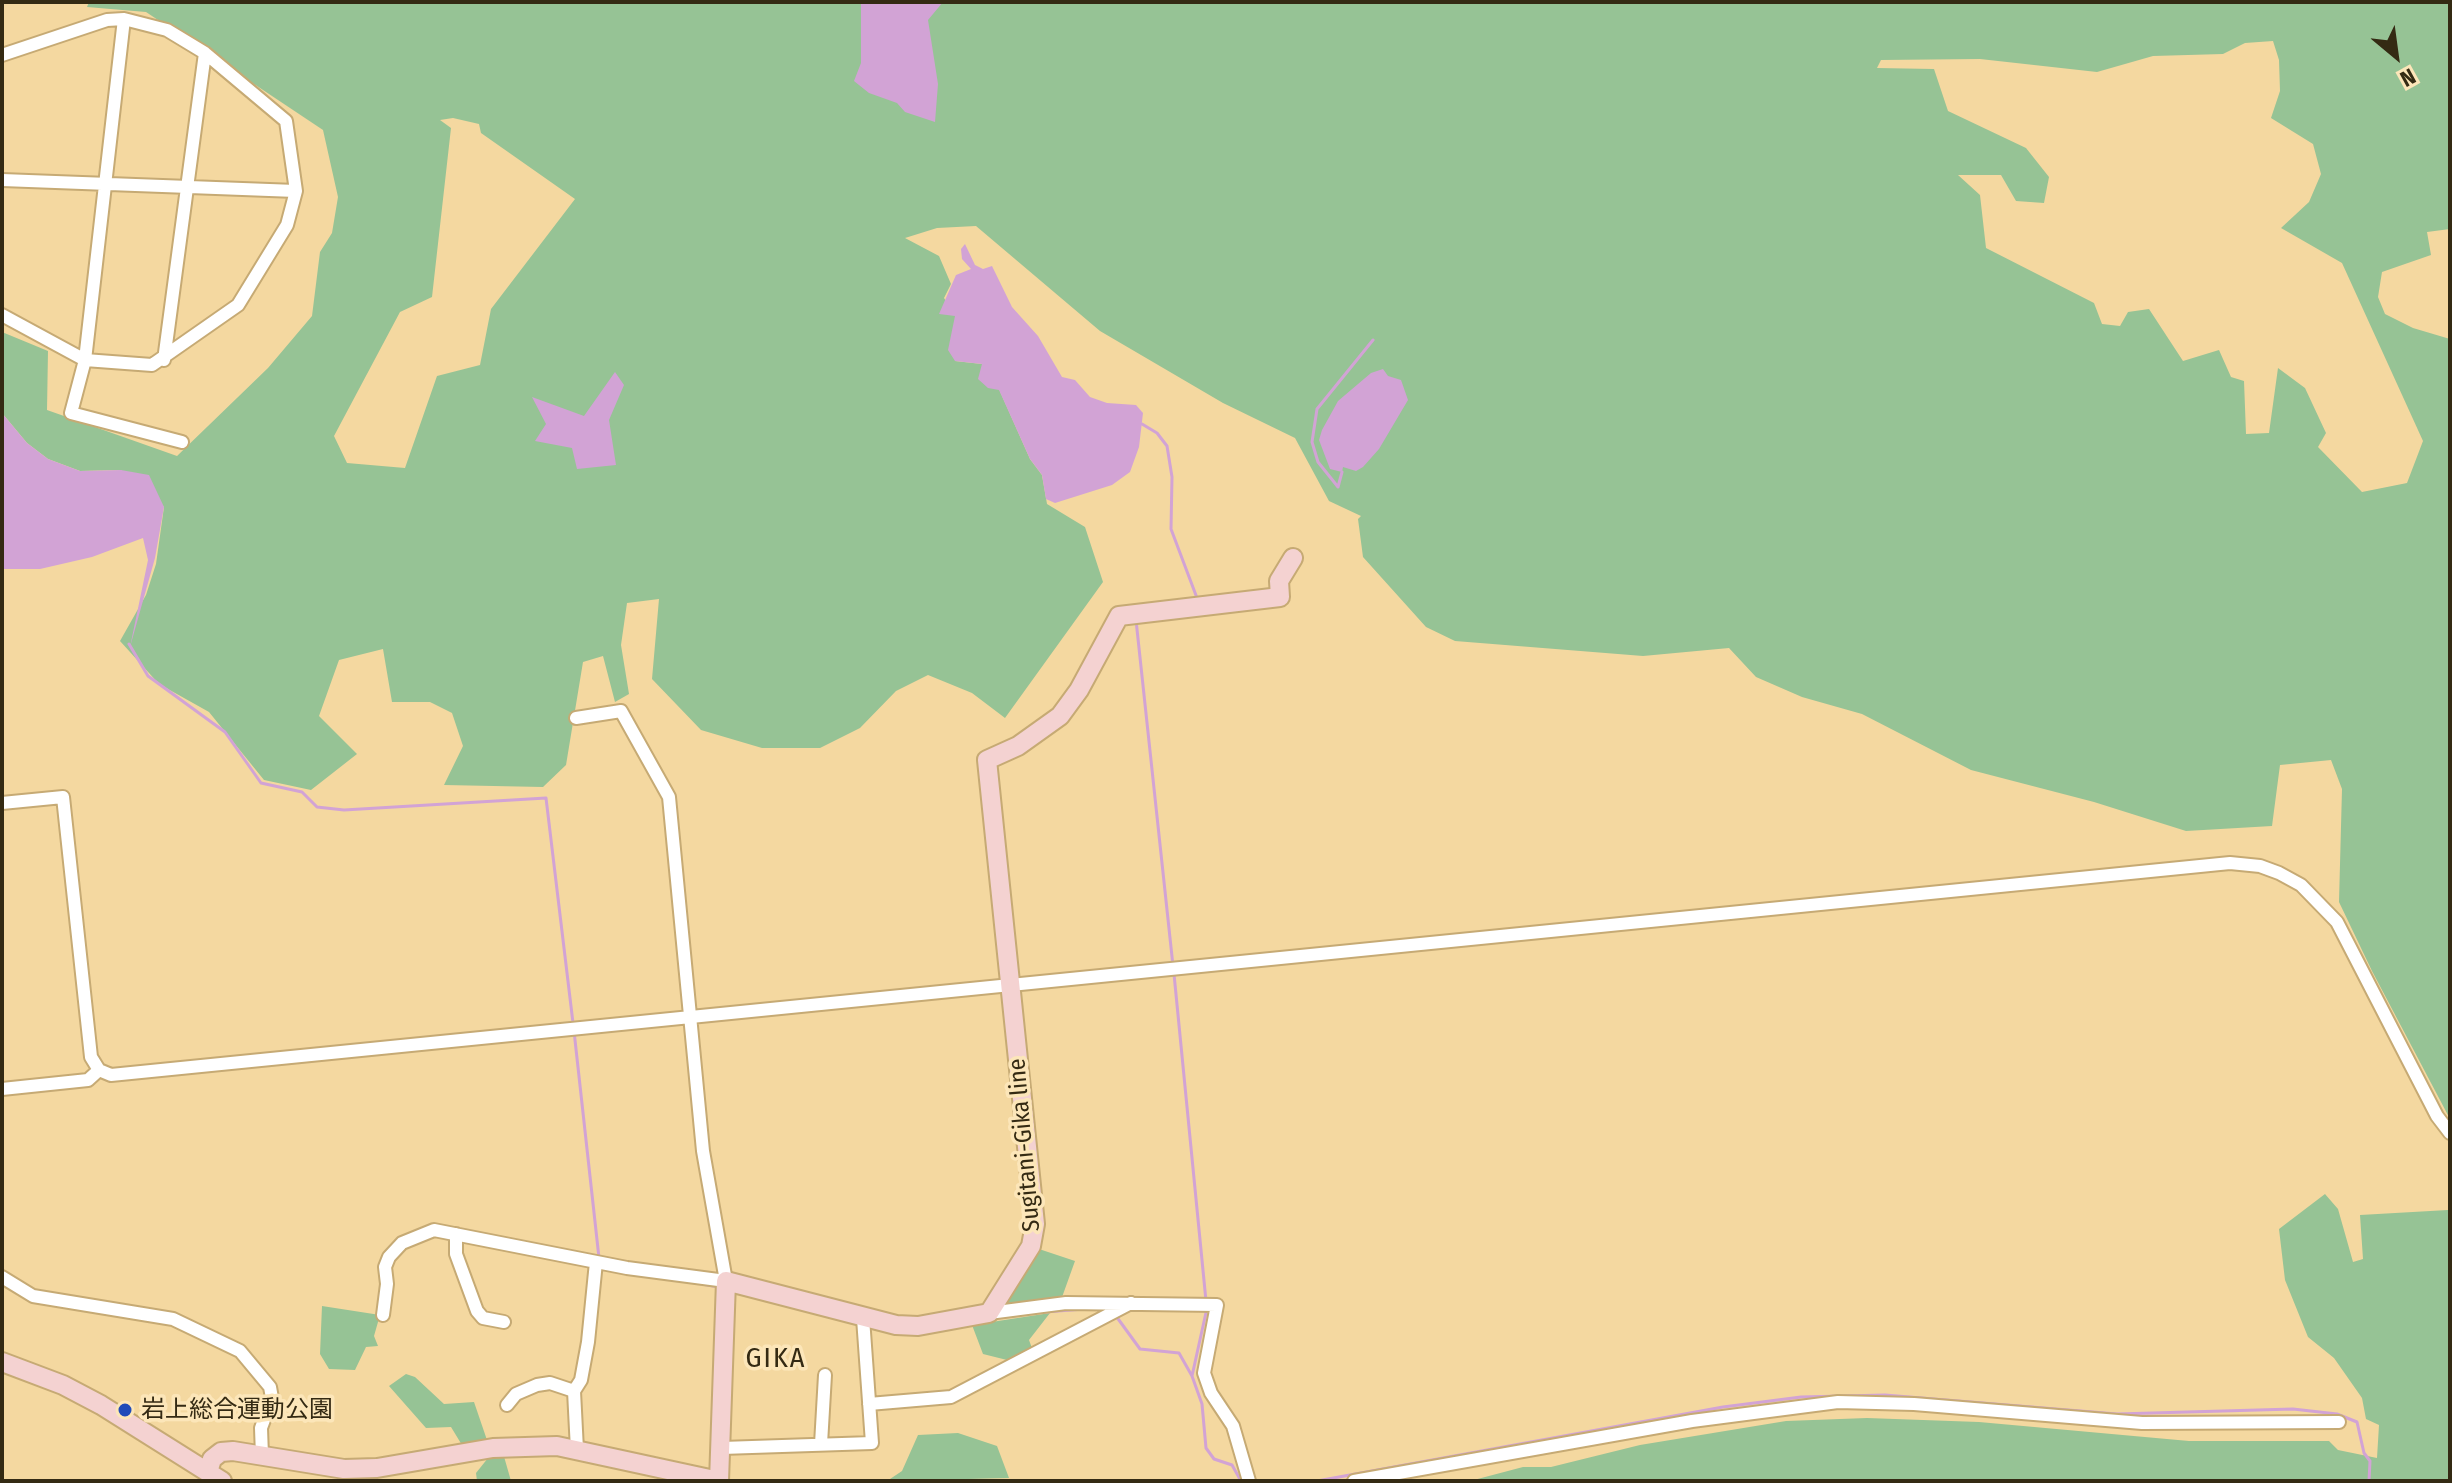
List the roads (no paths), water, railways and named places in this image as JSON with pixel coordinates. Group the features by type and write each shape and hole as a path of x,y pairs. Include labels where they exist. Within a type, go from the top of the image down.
{"main road":[{"name":"Sugitani-Gika line","path":"989,1313 1035,1236 987,760 1018,746 1060,716 1079,690 1119,616 1280,597 1279,581 1293,558"},
{"path":"215,1477 212,1459 221,1452 344,1469 377,1468 493,1448 557,1446 719,1481 726,1281 863,1318 918,1326 989,1313"},
{"path":"2,1362 88,1398 215,1477"}],"street":[{"path":"124,19 85,360 71,413 182,442"},
{"path":"2,45 2,56 107,20 124,19 167,30 205,53 286,121 296,191 287,225 238,305 164,360 152,365 85,360 2,315"},
{"path":"164,360 185,184 205,53"},
{"path":"2,180 185,184 296,191"},
{"path":"383,1315 385,1267 402,1243 434,1230 596,1262 726,1281 703,1151 665,786 621,711 576,718"},
{"path":"2,803 63,797 91,1057 99,1070 111,1075 2197,866 2260,866 2301,885 2337,922 2431,1106 2450,1133"},
{"path":"2,1089 88,1080 99,1070"},
{"path":"456,1234 456,1254 477,1311 483,1318 504,1322"},
{"path":"577,1450 574,1391 581,1380 588,1342 596,1262"},
{"path":"2,1277 33,1296 173,1319 240,1351 270,1387 272,1398 261,1428 262,1456"},
{"path":"989,1313 1066,1303 1217,1305 1204,1373 1211,1393 1233,1426 1249,1481"},
{"path":"869,1404 951,1397 1132,1303"},
{"path":"722,1448 872,1443 863,1318"},
{"path":"821,1444 825,1375"},
{"path":"507,1405 516,1394 537,1385 550,1383 574,1391"},
{"path":"1354,1481 1692,1421 1838,1402 1940,1406 2142,1423 2339,1422"}],"waterway":[{"path":"1342,472 1338,487 1318,462 1312,442 1317,409 1373,340"},
{"path":"1142,424 1157,433 1167,446 1172,477 1171,529 1197,598"},
{"path":"1136,620 1173,966"},
{"path":"129,644 148,676 225,732 261,783 302,792 317,807 344,810 546,798 573,1023"},
{"path":"1174,974 1206,1301"},
{"path":"574,1031 599,1258"},
{"path":"691,1282 719,1287"},
{"path":"1207,1308 1192,1376 1202,1404 1206,1448 1214,1459 1232,1465 1241,1481"},
{"path":"1032,1313 1084,1309"},
{"path":"1116,1316 1140,1349 1179,1353 1192,1376"},
{"path":"1317,1481 1723,1407 1801,1397 1885,1395 2117,1414 2293,1409 2337,1414 2357,1422 2364,1453 2370,1461 2369,1481"}],"place":[{"name":"岩上総合運動公園","path":"125,1410"}],"district":[{"name":"GIKA","path":"776,1359"}]}
